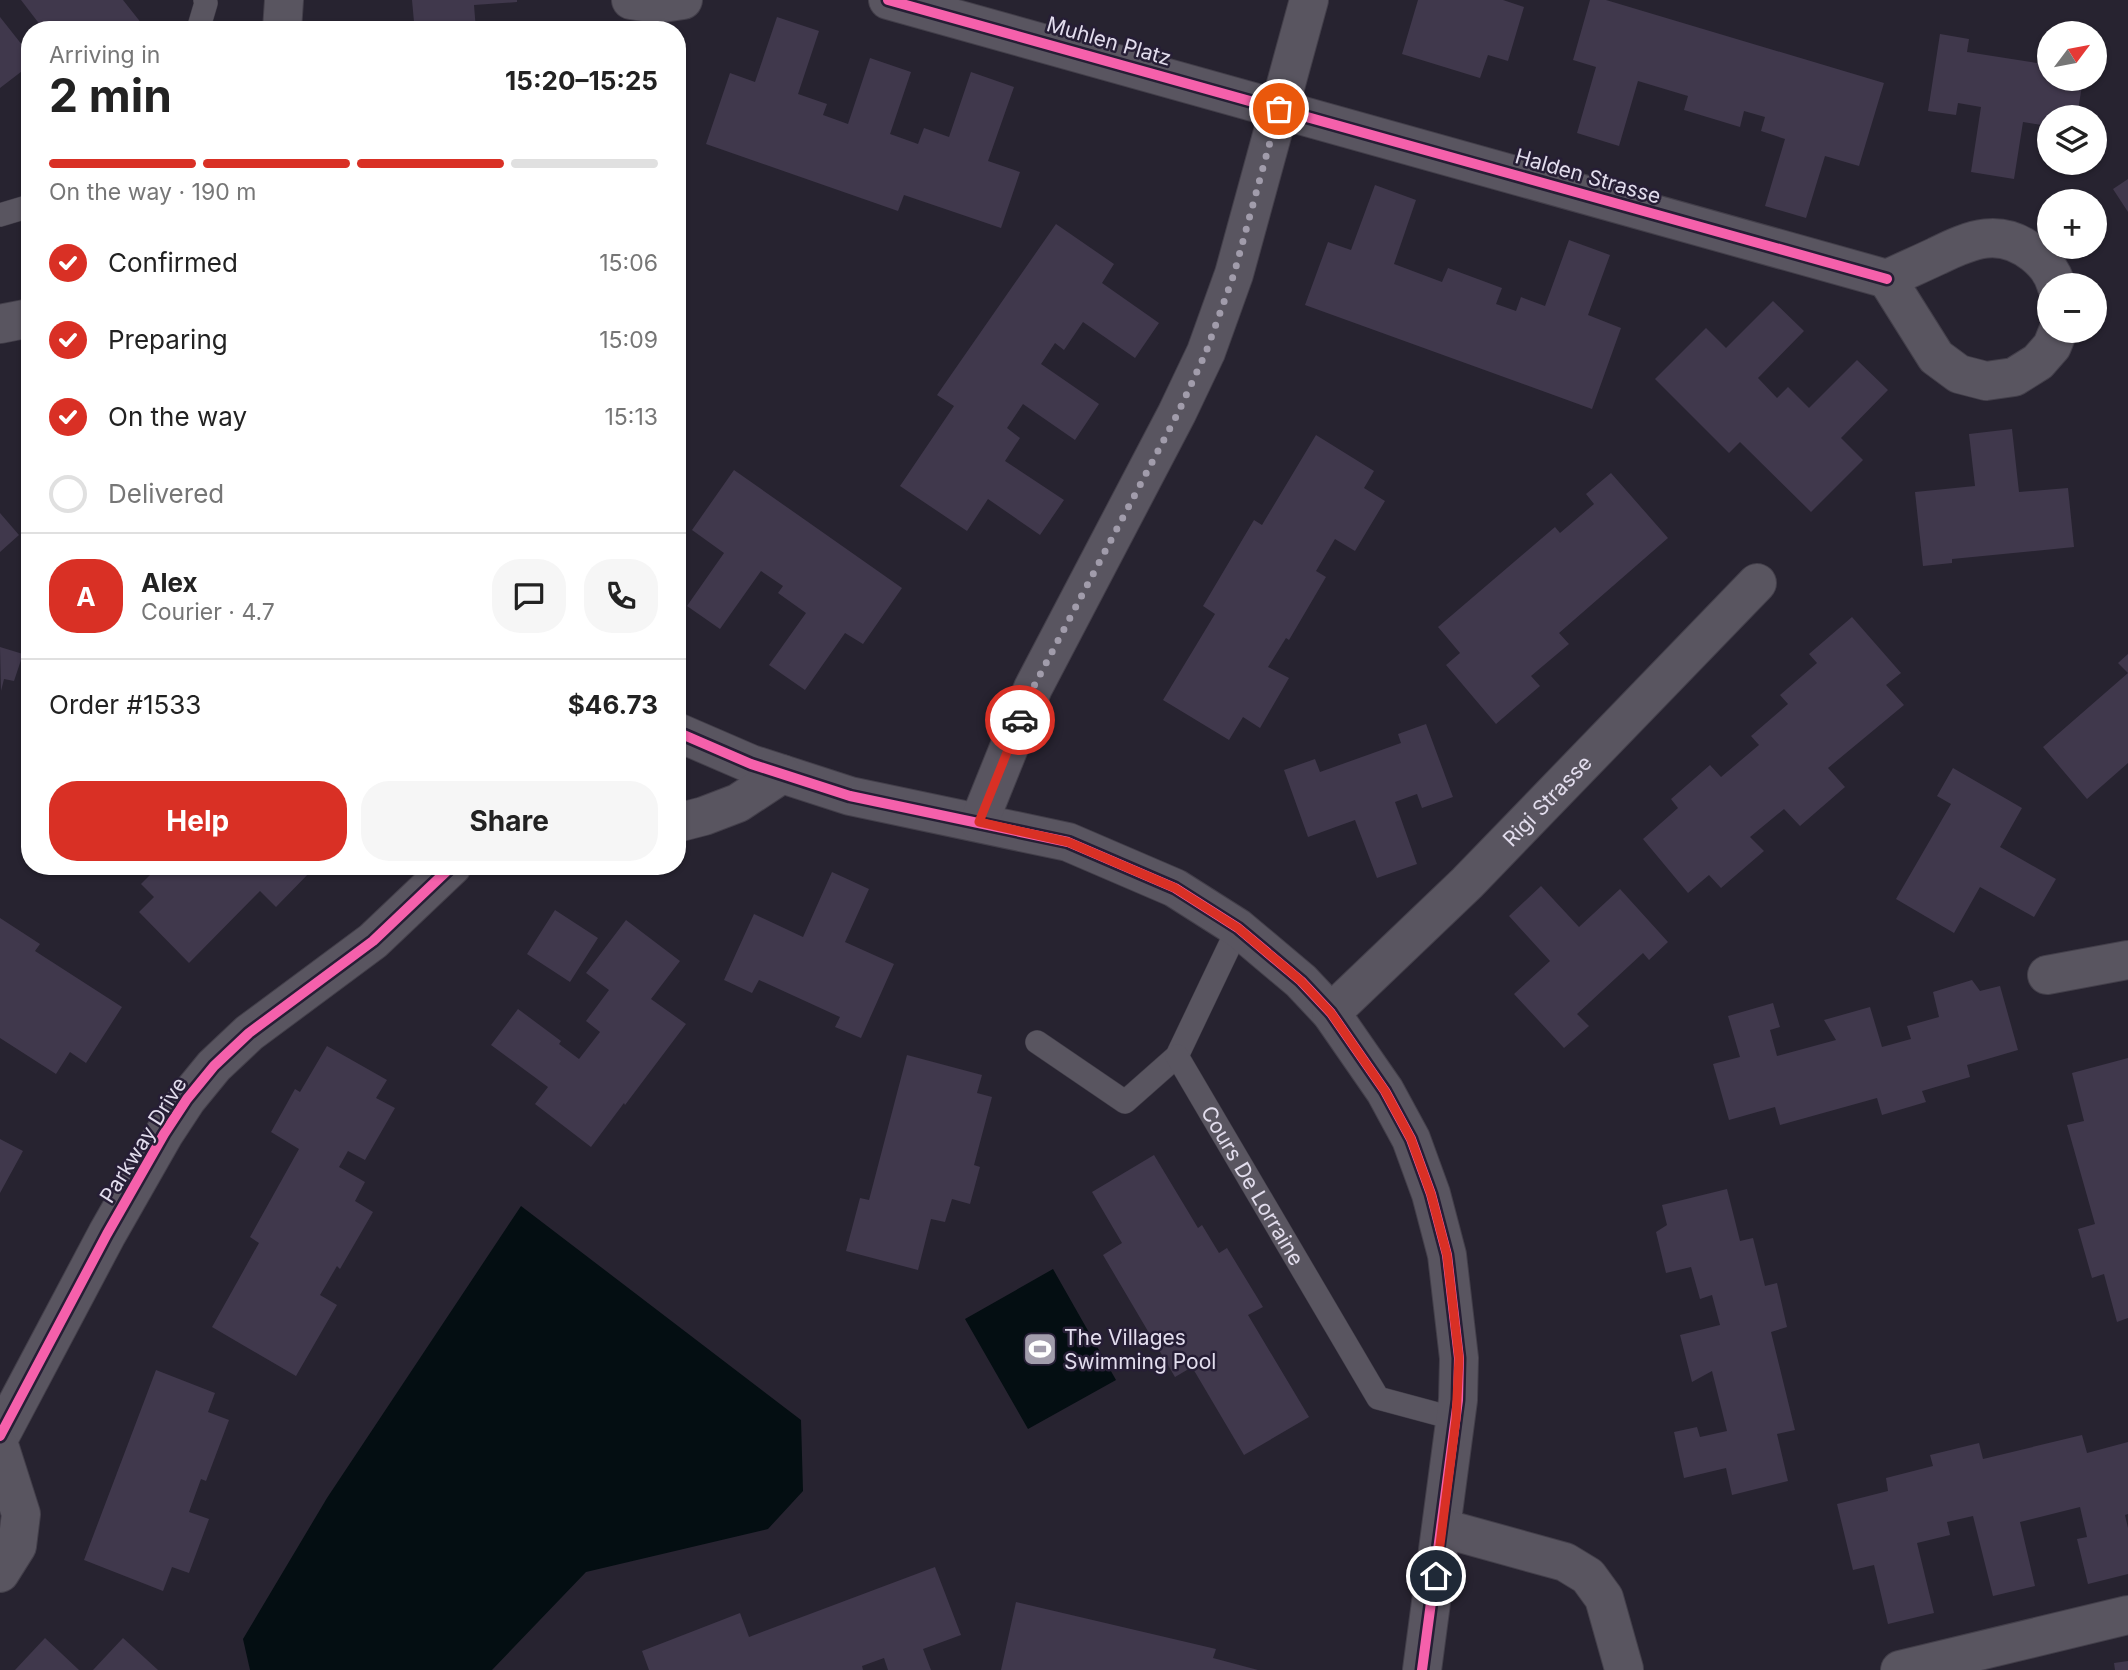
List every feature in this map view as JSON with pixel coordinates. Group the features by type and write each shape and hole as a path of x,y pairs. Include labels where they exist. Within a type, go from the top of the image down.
{"street":[{"path":"283,21 284,0"},
{"path":"631,0 656,4 683,0"},
{"name":"Muhlen Platz","path":"888,0 1279,109"},
{"path":"979,822 1033,688 1178,413 1206,352 1234,274 1309,0"},
{"name":"Halden Strasse","path":"1279,109 1887,279"},
{"path":"2050,273 2043,261 2027,248 2008,240 1986,237 1969,240 1887,279 1936,357 1959,374 1986,381 2014,377 2038,362 2053,343"},
{"path":"0,324 21,320"},
{"name":"Rigi Strasse","path":"1331,1013 1467,883 1757,583"},
{"path":"686,737 751,764 850,796 1068,842 1175,888 1238,928 1301,981 1331,1013 1385,1091 1411,1139 1431,1194 1447,1255 1459,1358 1456,1419 1422,1670"},
{"path":"686,821 738,803 782,774"},
{"name":"Parkway Drive","path":"0,1436 107,1234 187,1099 214,1066 250,1033 373,941 443,875"},
{"path":"2047,975 2128,960"},
{"path":"0,1448 21,1514 17,1546 0,1573"},
{"path":"1442,1528 1565,1562 1588,1576 1604,1598 1624,1670"},
{"path":"1900,1670 2128,1615"}],"lane":[{"path":"201,21 205,0"},
{"path":"0,215 21,209"},
{"path":"1037,1042 1125,1102 1177,1056 1238,928"},
{"name":"Cours De Lorraine","path":"1177,1056 1378,1398 1456,1419"}],"shaded area":[{"path":"521,1206 801,1420 803,1491 768,1529 586,1572 492,1670 250,1670 243,1639 327,1498"},
{"name":"The Villages Swimming Pool","path":"1053,1269 1116,1380 1028,1429 965,1319"}],"building":[{"path":"21,0 123,0 140,21 37,21"},
{"path":"412,0 517,0 474,5 475,21 414,21"},
{"path":"1418,0 1503,0 1524,7 1508,61 1488,55 1480,78 1402,54"},
{"path":"1590,0 1606,0 1884,83 1859,166 1825,156 1806,218 1765,206 1785,139 1761,131 1765,117 1744,111 1740,127 1684,110 1688,96 1638,81 1619,146 1577,133 1596,67 1573,60"},
{"path":"0,17 21,44 21,72 0,88"},
{"path":"777,17 819,31 798,94 827,104 823,115 848,124 870,58 911,72 890,134 918,144 924,128 949,137 971,72 1014,87 988,161 1020,172 1001,228 904,195 898,211 706,144 730,73 755,82"},
{"path":"1940,34 1969,39 1967,52 2037,63 2037,91 2081,91 2079,105 2037,105 2037,124 2023,122 2014,179 1971,172 1981,107 1958,103 1956,115 1928,111"},
{"path":"2128,179 2128,212 2113,189"},
{"path":"1375,185 1416,200 1394,264 1442,282 1448,268 1502,288 1496,304 1516,311 1521,297 1545,306 1569,240 1610,255 1588,315 1621,328 1592,409 1305,305 1328,242 1351,250"},
{"path":"1056,224 1114,264 1102,283 1159,323 1135,358 1083,322 1064,350 1055,343 1041,364 1099,404 1075,440 1023,404 1007,428 1020,438 1005,461 1064,500 1040,535 988,499 967,531 900,486 954,406 937,395"},
{"path":"1773,301 1804,331 1758,378 1777,398 1788,387 1809,408 1857,360 1888,390 1841,438 1863,460 1811,512 1740,442 1729,453 1655,379 1706,328 1726,348"},
{"path":"2012,429 2019,492 2068,488 2074,547 1952,559 1952,563 1923,566 1915,492 1975,486 1969,434"},
{"path":"1316,435 1374,471 1364,488 1385,501 1355,551 1335,539 1316,571 1326,577 1289,640 1286,638 1268,667 1289,678 1260,728 1243,717 1229,740 1163,700 1215,614 1203,606 1254,520 1262,525"},
{"path":"734,470 902,588 863,644 845,633 805,690 769,665 806,613 778,593 783,586 761,571 720,629 687,606 724,553 692,530"},
{"path":"1611,473 1668,538 1559,633 1569,644 1531,676 1540,686 1496,724 1446,665 1460,653 1438,627 1555,527 1560,533 1594,504 1586,494"},
{"path":"0,513 19,535 0,552"},
{"path":"1852,617 1901,673 1886,685 1904,705 1828,768 1845,787 1800,826 1784,809 1750,837 1764,851 1721,888 1709,875 1688,893 1643,839 1678,808 1671,799 1710,765 1721,777 1759,745 1751,736 1788,704 1780,695 1817,663 1809,654"},
{"path":"0,647 21,653 14,681 4,679 1,691"},
{"path":"2128,654 2128,673 2118,663"},
{"path":"2128,673 2128,763 2087,799 2043,747"},
{"path":"1426,724 1453,797 1422,808 1417,794 1395,802 1417,864 1377,878 1355,820 1308,837 1284,770 1315,759 1320,772 1401,743 1398,734"},
{"path":"1953,768 2022,808 2000,847 2056,879 2034,917 1980,887 1954,933 1896,899 1951,804 1937,796"},
{"path":"832,872 869,889 845,942 894,964 861,1038 835,1027 840,1017 759,980 752,993 724,980 754,914 803,937"},
{"path":"150,875 307,875 276,907 260,891 189,963 139,912 154,897 141,884"},
{"path":"1541,886 1579,927 1620,889 1668,942 1649,960 1643,953 1577,1014 1589,1026 1564,1048 1514,994 1550,961 1509,916"},
{"path":"555,910 598,938 570,982 527,954"},
{"path":"0,918 40,944 35,951 122,1007 86,1063 70,1052 56,1074 0,1038"},
{"path":"626,920 680,961 651,999 686,1024 591,1147 535,1104 548,1087 491,1045 518,1009 561,1041 559,1044 579,1059 600,1032 586,1021 609,990 586,973"},
{"path":"1972,980 1980,991 2000,986 2018,1050 1967,1065 1970,1077 1922,1091 1926,1102 1882,1115 1877,1098 1780,1125 1775,1107 1729,1120 1713,1064 1740,1057 1728,1016 1773,1003 1780,1027 1770,1030 1777,1056 1836,1040 1824,1020 1870,1007 1882,1047 1911,1039 1907,1026 1939,1017 1933,992"},
{"path":"327,1046 387,1080 376,1098 395,1108 365,1160 348,1151 339,1167 365,1182 355,1201 373,1212 340,1269 337,1266 320,1295 337,1305 296,1376 212,1327 259,1243 250,1237 299,1149 271,1132 295,1089 300,1092"},
{"path":"907,1055 982,1075 977,1093 992,1097 974,1165 980,1167 970,1204 952,1199 945,1222 931,1219 918,1270 846,1251 860,1198 869,1200"},
{"path":"2128,1058 2128,1318 2117,1322 2104,1274 2092,1278 2078,1229 2095,1224 2067,1125 2084,1121 2072,1073"},
{"path":"0,1139 23,1151 0,1193"},
{"path":"1154,1155 1198,1228 1202,1225 1219,1253 1227,1248 1263,1307 1248,1315 1309,1417 1244,1455 1192,1367 1175,1377 1103,1255 1122,1243 1092,1192"},
{"path":"1727,1189 1740,1241 1753,1238 1765,1286 1777,1283 1787,1327 1771,1332 1795,1430 1777,1434 1788,1481 1732,1495 1726,1468 1684,1478 1674,1432 1697,1427 1700,1437 1727,1431 1712,1371 1692,1382 1680,1335 1720,1325 1712,1295 1700,1299 1691,1267 1666,1273 1656,1232 1667,1225 1662,1205"},
{"path":"156,1370 215,1393 208,1412 229,1420 206,1481 201,1479 189,1512 209,1519 189,1573 172,1567 163,1591 84,1560"},
{"path":"2082,1435 2087,1453 2128,1442 2128,1514 2125,1515 2128,1528 2128,1574 2088,1584 2077,1539 2087,1537 2080,1507 2020,1522 2035,1586 1993,1596 1973,1516 1947,1522 1950,1535 1917,1543 1934,1613 1888,1624 1874,1565 1853,1570 1837,1504 1888,1491 1886,1478 1933,1466 1930,1455 1979,1443 1983,1459"},
{"path":"935,1567 961,1635 923,1649 931,1670 888,1670 884,1658 862,1666 863,1670 649,1670 642,1651 740,1613 749,1637"},
{"path":"1016,1602 1216,1649 1213,1658 1258,1670 1001,1670"},
{"path":"45,1638 79,1670 15,1670"},
{"path":"123,1638 158,1670 93,1670"},
{"path":"2128,1661 2128,1670 2115,1670 2114,1663"}],"cycle path":[{"path":"888,0 1887,279"},
{"path":"686,736 751,764 850,796 1068,842 1175,888 1238,928 1301,981 1331,1013 1385,1091 1411,1139 1431,1194 1447,1255 1459,1358 1458,1400 1422,1670"},
{"path":"0,1436 107,1234 187,1099 214,1066 249,1033 373,941 443,875"}],"way so far":[{"path":"1020,720 1033,688 1178,413 1206,352 1234,274 1279,109"}],"place":[{"name":"The Villages Swimming Pool","path":"1040,1349"}],"route":[{"path":"1020,720 979,822 1068,842 1175,888 1238,928 1301,981 1331,1013 1385,1091 1411,1139 1431,1194 1447,1255 1459,1358 1456,1419 1436,1576"}]}
